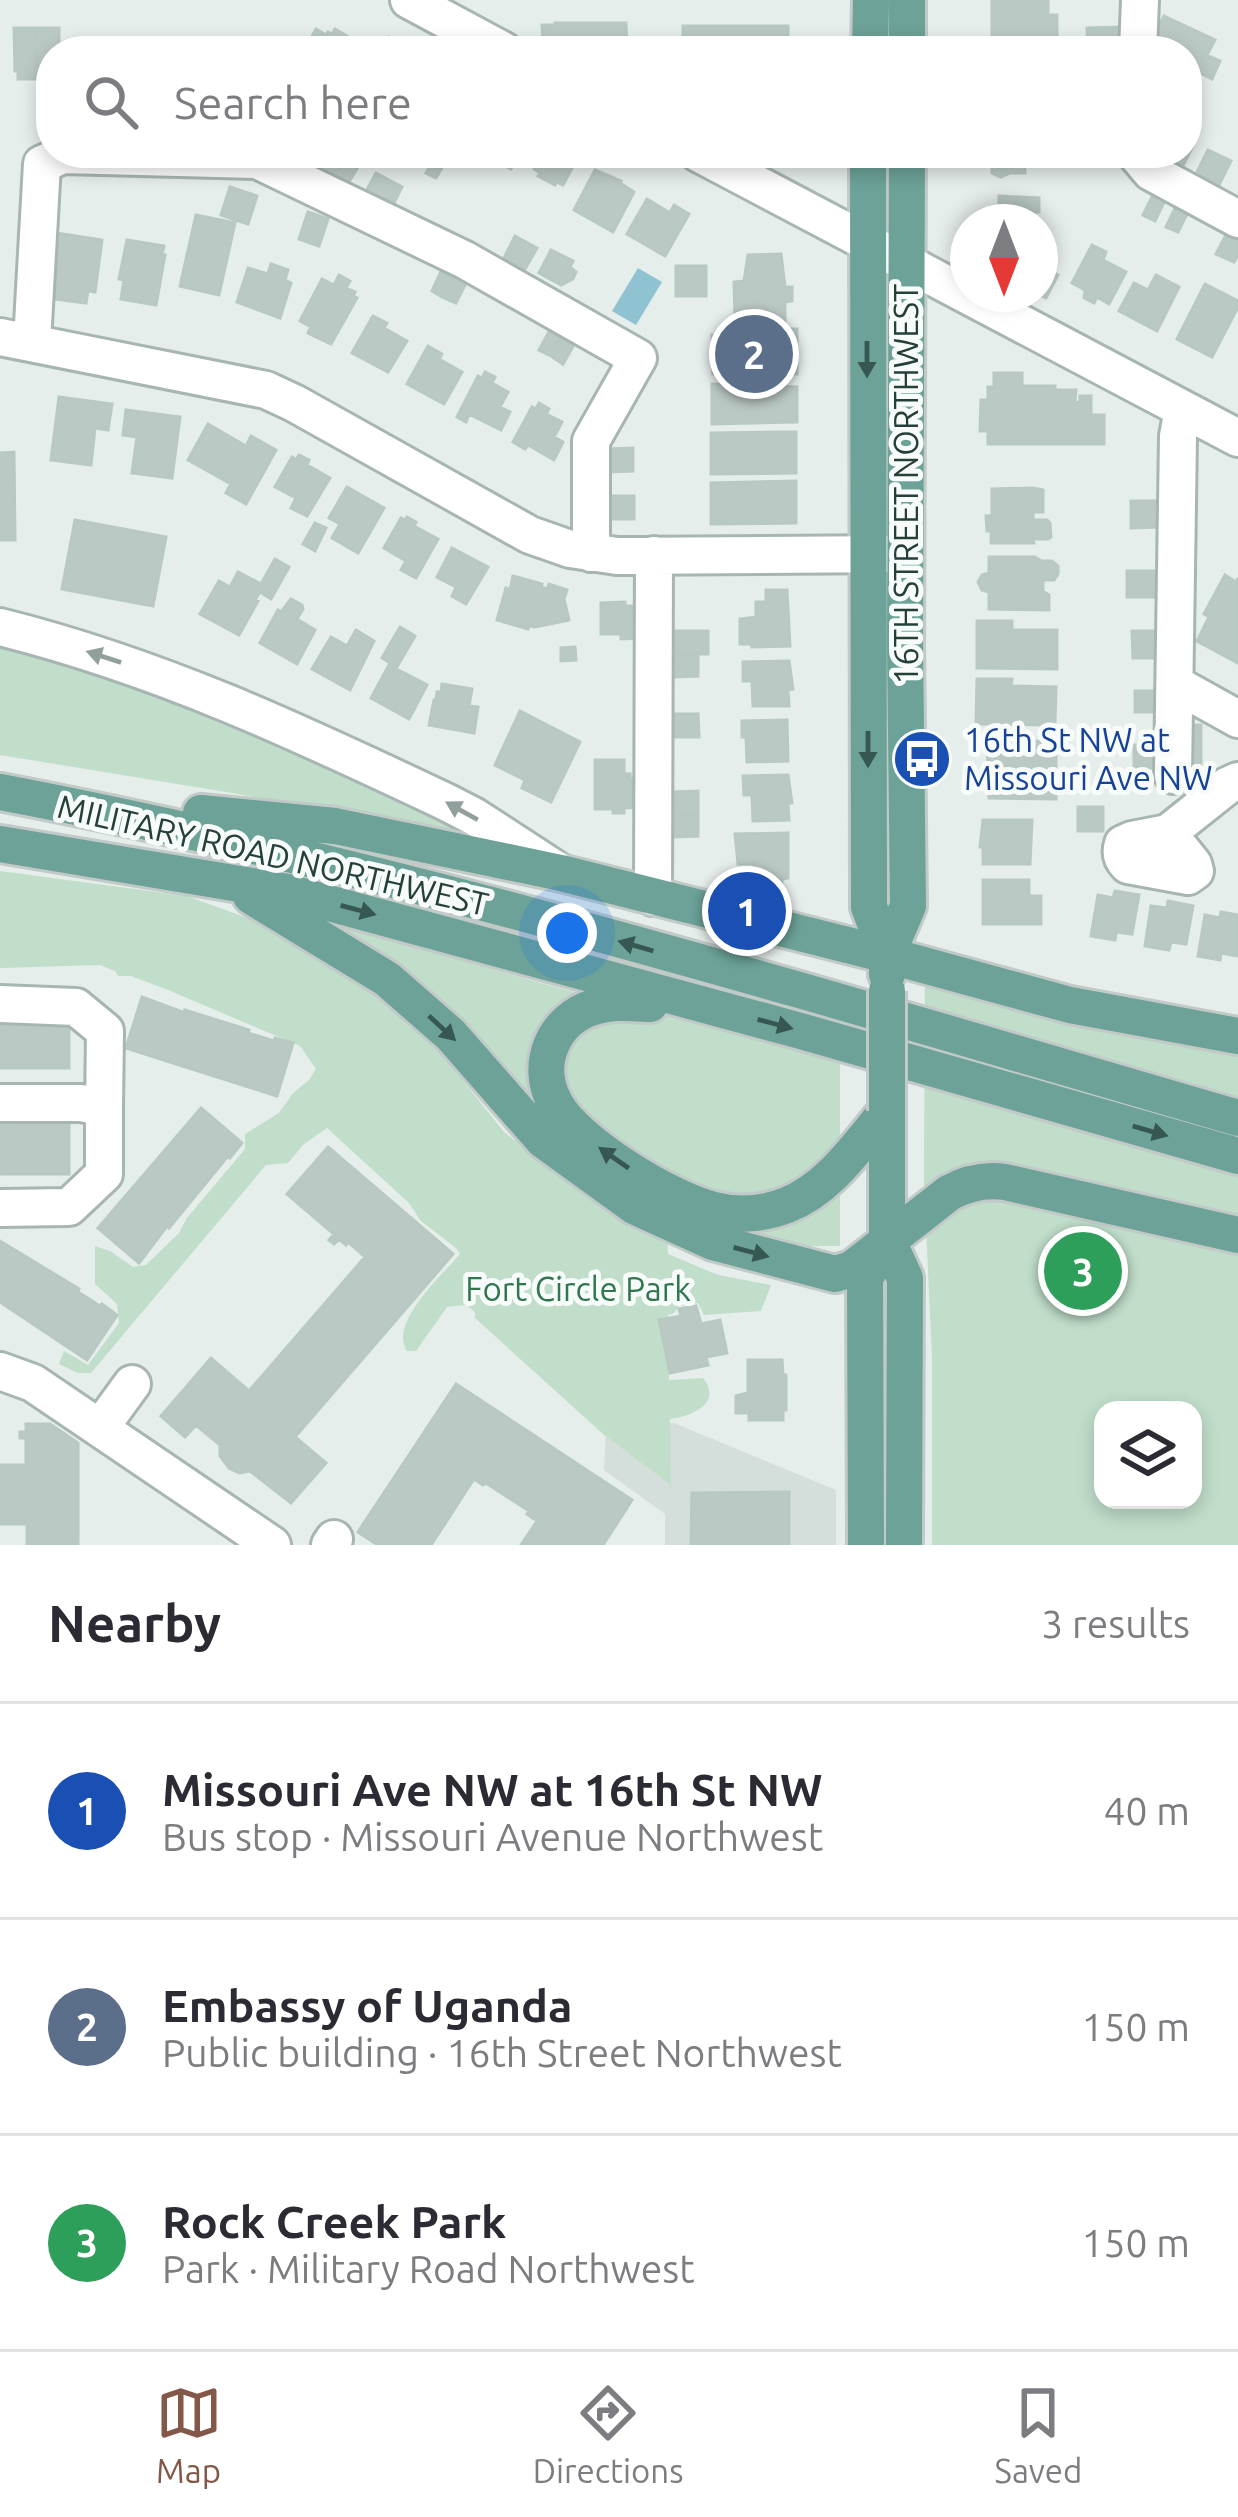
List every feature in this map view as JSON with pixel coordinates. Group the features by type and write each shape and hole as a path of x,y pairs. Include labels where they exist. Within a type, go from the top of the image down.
{"main road":[{"path":"870,36 871,0"},
{"path":"907,0 907,36"},
{"name":"16TH STREET NORTHWEST","path":"868,168 869,907 887,973 887,1239 905,1278 904,1545"},
{"name":"16TH STREET NORTHWEST","path":"887,973 908,906 907,168"},
{"path":"9,794 335,826 653,897 887,973 1238,1036"},
{"name":"MILITARY ROAD NORTHWEST","path":"9,794 284,851 424,887 1238,1118"},
{"name":"MILITARY ROAD NORTHWEST","path":"0,844 288,892 1238,1156"},
{"path":"202,877 254,897 387,979 451,1035 543,1140 634,1206 712,1242 835,1274 852,1269 949,1193 986,1181 1238,1235"},
{"path":"719,1009 610,1004 579,1013 568,1019 550,1044 546,1061 552,1099 574,1128 645,1179 700,1206 736,1214 776,1209 806,1196 832,1174 887,1111"},
{"path":"1070,1005 1238,1060"},
{"name":"16TH STREET NORTHWEST","path":"866,1545 865,1278 887,1239"}],"street":[{"path":"409,0 477,36"},
{"path":"1139,36 1140,0"},
{"path":"41,168 16,339 276,394 551,544 591,553 654,555 906,554"},
{"path":"274,168 465,260 638,358 591,441 591,553"},
{"path":"726,168 1238,438"},
{"path":"1148,168 1238,219"},
{"path":"1173,775 1178,436 1183,409"},
{"path":"653,897 654,555"},
{"path":"0,627 141,669 248,710 475,817 561,873"},
{"path":"1175,684 1238,719"},
{"path":"1168,833 1238,782"},
{"path":"0,1004 76,1007 106,1031 104,1174 69,1207 0,1208"},
{"path":"0,1103 80,1103 104,1108"},
{"path":"0,1371 33,1383 272,1545"},
{"path":"100,1428 132,1384"}],"shaded area":[{"path":"674,1423 836,1490 836,1545 665,1545 665,1514 604,1470 606,1426"}],"green space":[{"path":"0,645 222,714 482,839 0,755"},
{"name":"Fort Circle Park","path":"0,871 187,896 303,938 385,997 446,1059 504,1132 577,1189 667,1236 668,1254 718,1275 771,1285 761,1311 704,1315 698,1303 679,1306 668,1315 669,1380 703,1378 709,1395 702,1407 670,1419 671,1485 603,1434 466,1305 447,1307 416,1351 407,1351 403,1340 411,1314 460,1254 327,1128 288,1163 266,1165 91,1373 59,1364 64,1351 88,1365 119,1323 117,1304 95,1284 95,1246 133,1267 146,1265 179,1233 245,1149 245,1134 279,1113 316,1069 300,1046 100,965 0,968"},
{"name":"Fort Circle Park","path":"319,919 840,1062 840,1246 769,1246 697,1220 518,1097 440,1001"},
{"path":"925,949 1002,974 1238,1016 1238,1545 932,1545 932,1358 924,1183"}],"water":[{"path":"638,268 662,282 636,325 612,311"}],"building":[{"path":"992,0 1048,0 1048,15 1057,15 1057,36 992,36"},
{"path":"1164,16 1215,40 1207,55 1220,61 1212,79 1202,74 1202,36 1154,36"},
{"path":"626,23 626,36 543,36 542,25"},
{"path":"683,26 788,26 788,36 683,36"},
{"path":"1120,27 1120,36 1087,36 1087,28"},
{"path":"14,28 36,28 36,79 18,79"},
{"path":"36,28 59,28 59,36 36,36"},
{"path":"316,29 326,35 335,29 347,36 312,36"},
{"path":"1208,150 1231,161 1219,185 1196,174"},
{"path":"321,168 357,168 346,187 319,172"},
{"path":"429,168 442,168 436,178 426,173"},
{"path":"572,168 563,185 538,176 534,169"},
{"path":"992,168 1025,168 1025,173 1001,177"},
{"path":"595,170 634,192 613,232 574,210"},
{"path":"376,173 402,187 391,209 364,195"},
{"path":"230,187 257,196 248,224 221,215"},
{"path":"1154,193 1166,198 1155,221 1143,215"},
{"path":"999,196 1039,198 1039,204 999,204"},
{"path":"647,199 670,213 674,205 689,214 665,256 627,234"},
{"path":"1177,204 1189,210 1178,232 1166,227"},
{"path":"308,212 328,219 319,246 299,239"},
{"path":"196,215 235,223 219,295 180,286"},
{"path":"1228,231 1238,236 1234,262 1216,254"},
{"path":"56,233 102,240 95,292 88,291 86,303 54,299 56,285 49,285"},
{"path":"515,236 537,248 525,269 504,258"},
{"path":"127,240 164,246 156,305 121,299 124,280 119,279"},
{"path":"1092,245 1106,252 1103,260 1126,272 1109,304 1097,297 1094,303 1084,298 1085,290 1072,283"},
{"path":"551,250 573,261 573,279 561,285 539,273"},
{"path":"781,254 785,287 792,287 792,301 785,302 785,322 735,319 734,282 744,281 748,255"},
{"path":"271,264 288,270 285,280 291,283 280,318 237,302 248,268 268,274"},
{"path":"676,266 706,266 706,296 676,296"},
{"path":"443,267 456,274 442,297 432,291"},
{"path":"456,274 468,279 456,303 442,297"},
{"path":"339,275 350,281 346,288 357,298 331,344 308,333 311,327 300,321 322,279 334,285"},
{"path":"1156,275 1179,287 1157,331 1119,311 1134,283 1148,290"},
{"path":"1205,284 1238,301 1212,357 1177,339"},
{"path":"373,316 407,341 388,372 352,353"},
{"path":"551,328 563,334 551,356 539,350"},
{"path":"770,329 797,329 797,374 713,374 712,335 770,334"},
{"path":"563,334 576,341 563,364 551,356"},
{"path":"428,346 442,354 439,359 462,372 444,404 407,384"},
{"path":"485,372 495,377 492,383 508,392 500,407 510,412 501,430 469,414 466,422 457,417 478,376 482,378"},
{"path":"994,373 1022,373 1022,386 1076,390 1075,402 1080,403 1080,396 1091,396 1091,415 1104,415 1104,444 988,444 988,431 980,431 981,400 988,400"},
{"path":"712,384 797,387 797,422 712,424"},
{"path":"59,397 112,404 108,430 95,428 91,465 51,460"},
{"path":"539,403 549,409 546,414 562,422 554,437 563,442 554,460 513,442 532,407 536,409"},
{"path":"126,410 180,417 172,478 132,473 137,437 123,435"},
{"path":"208,424 246,446 251,436 276,450 246,504 226,493 231,484 188,460"},
{"path":"796,432 796,473 711,474 711,433"},
{"path":"633,448 633,471 608,472 607,449"},
{"path":"14,452 15,540 0,540 0,453"},
{"path":"299,455 330,478 307,516 291,508 296,498 275,487 292,457 296,460"},
{"path":"796,481 796,523 711,524 711,483"},
{"path":"347,487 384,508 358,553 332,538 340,524 329,518"},
{"path":"992,489 1043,490 1043,512 1033,512 1033,520 1047,520 1051,537 1033,539 1034,543 991,543 986,516 992,516"},
{"path":"608,496 634,496 634,519 608,519"},
{"path":"1131,501 1159,501 1160,527 1131,528"},
{"path":"407,517 438,539 416,578 401,570 406,561 384,548 401,518"},
{"path":"75,520 166,537 153,606 62,589"},
{"path":"315,523 326,528 315,551 303,544"},
{"path":"452,548 488,567 466,604 452,596 456,587 437,577"},
{"path":"989,557 1035,557 1058,566 1054,580 1043,580 1049,610 989,609 989,592 978,582 989,573"},
{"path":"275,559 289,567 271,599 260,592 239,635 200,614 219,581 230,587 238,572 261,584"},
{"path":"1127,571 1161,571 1161,597 1127,597"},
{"path":"1225,575 1236,582 1238,578 1238,663 1197,641 1209,617 1204,614"},
{"path":"513,576 547,589 549,584 567,590 569,620 528,629 497,620"},
{"path":"766,590 787,590 790,646 740,644 740,619 756,617 756,602 766,602"},
{"path":"291,599 302,605 297,619 315,630 297,664 260,643 278,610"},
{"path":"625,602 638,609 639,638 601,634 601,603"},
{"path":"977,621 1012,621 1012,630 1057,630 1057,669 977,668"},
{"path":"400,627 415,636 397,667 382,658"},
{"path":"356,630 374,641 350,690 312,669 331,637 347,646"},
{"path":"672,631 708,631 708,654 673,654"},
{"path":"1132,631 1161,631 1161,658 1133,658"},
{"path":"575,647 576,660 561,661 561,648"},
{"path":"673,654 698,654 698,676 673,677"},
{"path":"789,661 793,689 788,690 789,706 753,706 752,681 743,681 743,662"},
{"path":"389,665 427,685 409,719 371,698"},
{"path":"977,679 1056,687 1055,722 976,724"},
{"path":"442,684 472,689 469,706 478,707 474,733 429,725"},
{"path":"1135,691 1159,691 1159,712 1135,712"},
{"path":"520,711 580,742 551,802 522,788 525,780 495,765"},
{"path":"674,714 698,714 699,737 674,737"},
{"path":"787,720 788,761 747,762 742,721"},
{"path":"1186,725 1201,725 1201,771 1186,771"},
{"path":"987,741 1056,741 1056,799 989,798"},
{"path":"1134,745 1159,745 1159,768 1134,768"},
{"path":"595,760 624,760 624,774 640,778 641,807 624,808 624,813 595,809"},
{"path":"788,775 789,820 753,821 752,795 744,795 743,776"},
{"path":"698,791 698,814 672,814 672,792"},
{"path":"1078,807 1103,807 1103,831 1078,831"},
{"path":"672,814 698,814 698,836 673,837"},
{"path":"983,820 1032,820 1030,864 983,864"},
{"path":"788,833 788,878 782,879 782,889 765,889 765,879 755,879 754,864 738,864 735,834"},
{"path":"983,880 1029,880 1029,896 1041,896 1041,924 983,924"},
{"path":"1115,891 1139,895 1132,934 1116,932 1115,940 1091,936 1098,895 1113,898"},
{"path":"1168,901 1193,906 1186,944 1171,942 1169,950 1145,946 1151,906 1167,908"},
{"path":"1221,912 1238,915 1238,956 1221,953 1220,960 1198,956 1205,915 1220,918"},
{"path":"142,997 274,1041 293,1043 277,1096 126,1048"},
{"path":"69,1014 69,1068 0,1068 0,1015"},
{"path":"201,1108 242,1143 139,1263 98,1228"},
{"path":"51,1119 69,1119 69,1174 0,1174 0,1120 51,1123"},
{"path":"328,1147 453,1254 295,1437 326,1463 291,1503 250,1471 229,1468 220,1456 220,1445 196,1425 185,1437 161,1416 211,1358 249,1391 365,1257 348,1242 329,1240 334,1234 287,1194"},
{"path":"0,1241 117,1315 87,1360 0,1302"},
{"path":"696,1306 701,1324 720,1320 727,1353 706,1357 708,1365 670,1373 659,1320 681,1316 679,1309"},
{"path":"748,1360 782,1360 786,1375 783,1420 749,1420 749,1413 736,1413 736,1396 748,1393"},
{"path":"456,1384 632,1500 603,1545 521,1545 537,1521 529,1511 474,1479 431,1545 378,1545 358,1532"},
{"path":"26,1424 50,1424 78,1443 78,1545 27,1545 27,1524 0,1524 0,1465 26,1465 26,1438 20,1438 20,1432 26,1432"},
{"path":"789,1492 789,1545 691,1545 692,1493"}],"place":[{"name":"Embassy of Uganda","path":"754,354"},
{"name":"16th St NW at Missouri Ave NW","path":"922,759"},
{"name":"Missouri Ave NW at 16th St NW","path":"747,911"},
{"name":"Rock Creek Park","path":"1083,1271"}]}
